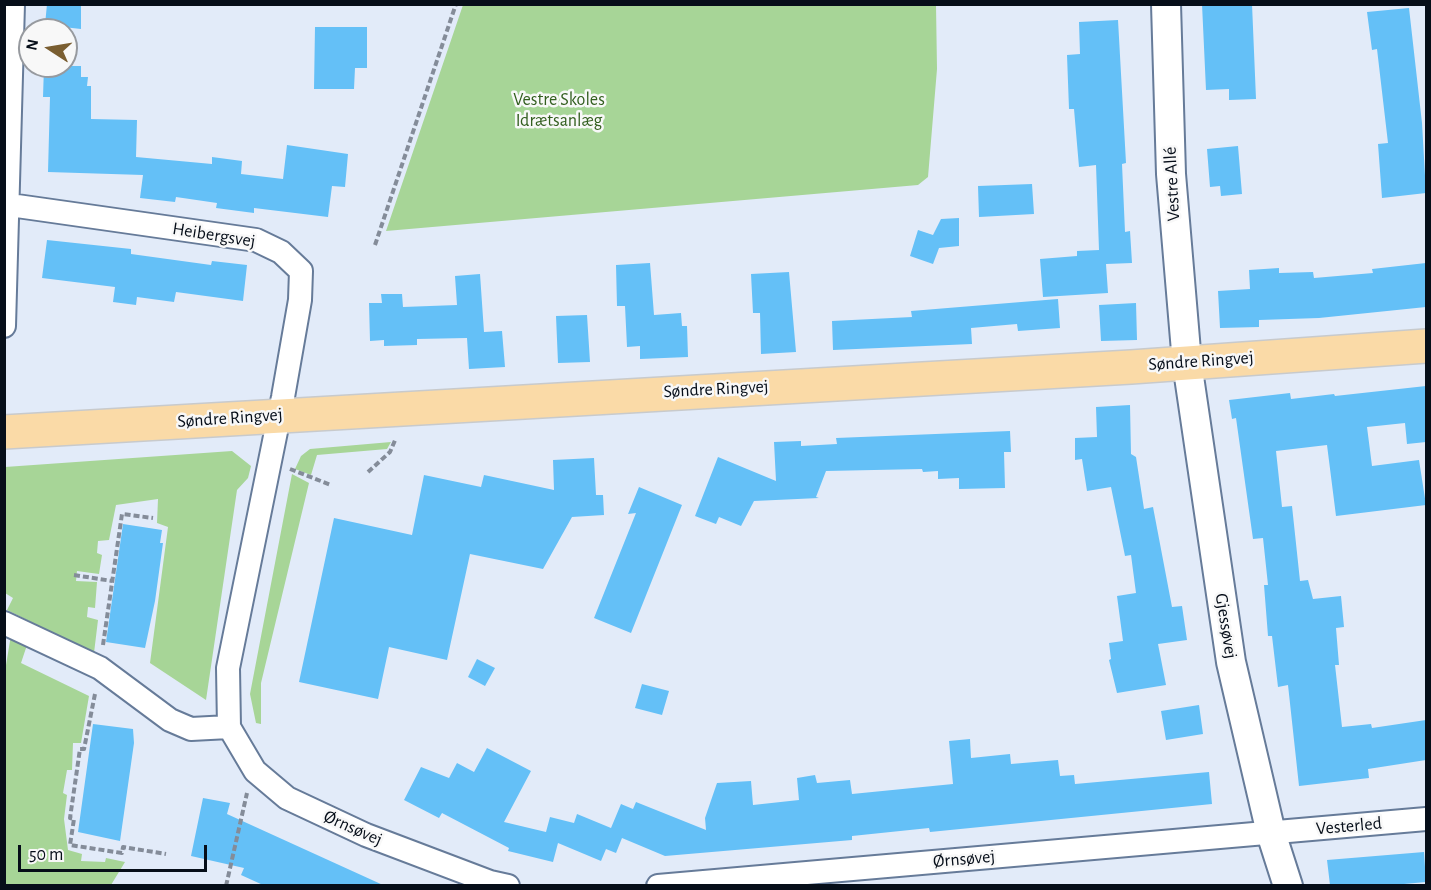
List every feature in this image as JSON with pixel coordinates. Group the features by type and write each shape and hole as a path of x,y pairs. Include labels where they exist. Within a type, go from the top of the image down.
{"main road":[{"name":"Søndre Ringvej","path":"4,432 1187,363 1426,346"}],"street":[{"path":"4,327 10,205 13,4"},
{"name":"Vestre Allé","path":"1166,4 1171,174 1187,363"},
{"name":"Heibergsvej","path":"10,205 256,240 281,252 301,271 300,300 280,415"},
{"name":"Gjessøvej","path":"1187,363 1232,662 1271,833 1288,885"},
{"name":"Ørnsøvej","path":"280,415 228,668 229,727 255,771 287,798 366,835 490,882 508,885"},
{"path":"4,623 100,668 170,720 191,729 229,727"},
{"name":"Vesterled","path":"1271,833 1426,819"},
{"name":"Ørnsøvej","path":"658,885 1271,833"}],"path":[{"path":"375,244 456,4"},
{"path":"368,472 390,452 410,407"},
{"path":"271,459 307,478 331,486"},
{"path":"153,518 122,514 100,668 84,749 80,749 70,818 74,819 70,845 122,853 123,847 166,854"},
{"path":"74,575 112,581"},
{"path":"226,885 243,804 255,771"}],"green space":[{"name":"Vestre Skoles Idrætsanlæg","path":"463,5 936,5 937,69 928,177 918,185 386,231"},
{"path":"391,442 387,449 317,455 311,475 295,469 301,456 310,449"},
{"path":"232,451 251,466 248,478 237,490 206,700 150,663 168,527 157,523 158,499 116,505 109,540 98,541 97,553 102,555 99,574 77,571 76,581 97,582 95,608 88,607 87,617 98,620 94,653 7,610 13,598 5,593 5,467"},
{"path":"292,474 309,483 261,683 261,724 256,723 250,694"},
{"path":"11,635 27,645 21,663 89,696 81,743 73,743 72,770 67,770 63,793 67,795 64,819 68,850 82,854 81,861 105,862 106,858 125,862 111,885 5,886 4,677"}],"building":[{"path":"47,4 81,4 81,29 78,29 78,18 46,18"},
{"path":"1202,4 1252,4 1256,99 1229,100 1229,89 1206,90"},
{"path":"1409,8 1422,123 1426,193 1382,198 1378,144 1388,143 1377,49 1372,50 1367,12"},
{"path":"1118,20 1126,163 1122,164 1125,232 1130,231 1132,263 1106,264 1108,293 1043,297 1040,259 1077,256 1077,251 1099,250 1096,165 1079,167 1074,109 1069,109 1067,55 1080,54 1079,22"},
{"path":"315,27 367,27 367,68 355,68 354,89 314,89"},
{"path":"78,66 81,66 81,77 88,77 87,86 91,86 91,119 137,120 136,157 212,164 212,157 242,161 241,174 283,179 287,145 348,154 345,187 332,186 328,217 254,208 254,213 216,208 217,203 176,197 175,202 140,198 143,175 48,172 50,97 43,97 44,78 78,78"},
{"path":"1238,146 1242,194 1221,196 1220,186 1210,187 1207,149"},
{"path":"1032,184 1034,214 979,217 978,186"},
{"path":"959,218 959,246 939,248 933,264 910,256 918,230 933,235 941,219"},
{"path":"47,240 131,249 131,254 211,265 212,261 247,265 243,301 176,292 174,302 137,297 136,305 113,302 115,287 42,278"},
{"path":"650,263 654,315 681,313 682,326 687,326 688,357 640,359 640,346 627,347 625,306 617,306 616,265"},
{"path":"1426,263 1426,307 1319,318 1259,320 1259,327 1220,328 1218,291 1250,289 1249,270 1279,268 1279,273 1313,272 1314,278 1373,273 1372,269"},
{"path":"789,272 796,352 761,354 760,313 753,313 751,274"},
{"path":"480,274 484,332 502,331 505,367 469,369 467,338 417,339 417,345 384,346 384,340 370,341 369,303 382,303 381,294 402,294 403,307 457,305 455,276"},
{"path":"1058,299 1060,328 1018,331 1017,324 971,328 972,344 833,350 832,321 912,317 911,311"},
{"path":"1136,303 1137,340 1101,341 1099,305"},
{"path":"587,315 590,362 558,363 556,316"},
{"path":"1426,386 1426,442 1407,444 1405,423 1367,427 1372,466 1419,460 1426,505 1336,516 1327,445 1276,451 1282,507 1292,506 1300,581 1308,580 1313,599 1341,596 1344,627 1336,628 1339,665 1335,665 1342,727 1371,724 1372,728 1426,720 1426,760 1368,769 1369,778 1299,786 1288,685 1278,687 1272,636 1268,636 1264,585 1268,585 1263,538 1253,539 1236,418 1232,419 1229,400 1290,393 1291,399 1334,394 1335,396"},
{"path":"1130,405 1131,454 1136,457 1144,509 1153,507 1172,607 1182,606 1187,640 1158,644 1166,685 1117,693 1109,660 1111,659 1109,643 1123,641 1117,596 1136,593 1131,555 1125,556 1111,487 1087,491 1082,459 1075,460 1075,438 1097,437 1096,407"},
{"path":"1010,431 1011,452 1004,452 1005,488 959,489 959,478 938,479 938,471 923,472 922,469 826,471 816,497 819,498 754,501 741,526 719,517 716,524 695,516 718,457 776,481 774,442 801,441 801,446 837,444 836,438"},
{"path":"594,458 596,495 603,495 604,515 572,517 543,569 470,554 447,660 389,647 378,699 299,682 334,518 412,535 424,475 481,487 484,475 554,490 553,460"},
{"path":"639,487 682,505 631,633 594,618 636,513 628,514"},
{"path":"123,524 162,530 160,543 163,543 155,601 145,648 106,642"},
{"path":"477,659 495,668 485,686 468,677"},
{"path":"642,684 669,691 662,715 635,708"},
{"path":"1199,705 1203,734 1166,740 1161,711"},
{"path":"93,724 133,729 134,743 120,841 78,832"},
{"path":"970,739 971,758 1010,754 1011,764 1058,760 1060,776 1074,775 1075,784 1209,772 1212,804 930,832 929,828 852,836 852,840 665,856 622,838 616,853 606,849 601,861 558,843 553,862 508,851 509,848 442,813 439,818 404,800 421,767 449,778 457,763 474,772 487,748 531,771 504,822 546,832 550,817 574,823 577,814 611,828 621,804 633,809 636,802 706,830 705,818 717,783 751,781 753,805 799,800 797,778 815,775 817,783 850,780 852,794 953,784 949,741"},
{"path":"203,798 230,803 227,814 383,885 263,885 241,875 244,868 191,856"},
{"path":"1424,852 1426,882 1393,885 1330,885 1327,860"}]}
